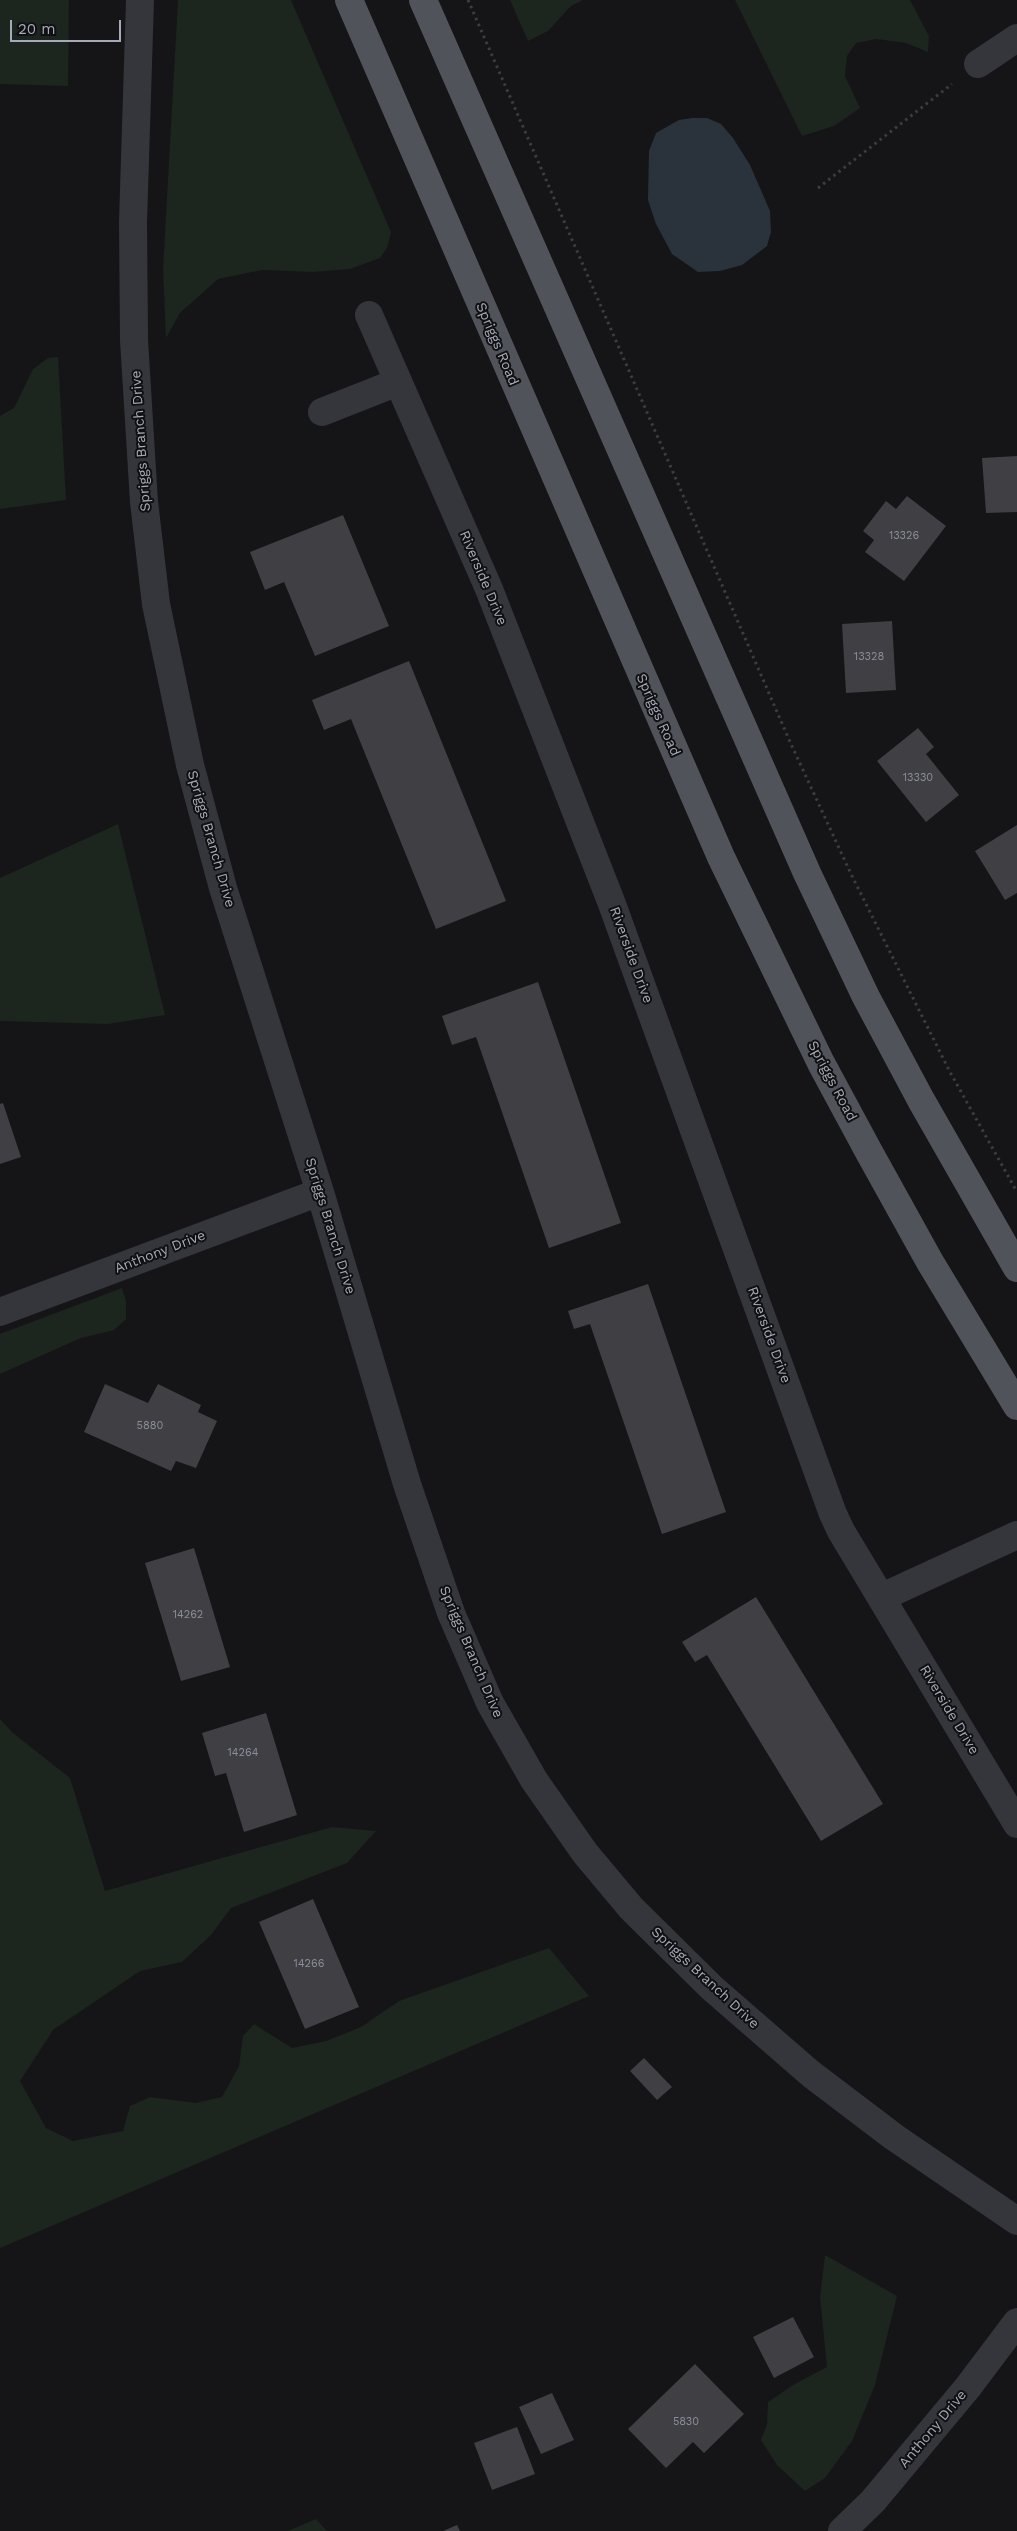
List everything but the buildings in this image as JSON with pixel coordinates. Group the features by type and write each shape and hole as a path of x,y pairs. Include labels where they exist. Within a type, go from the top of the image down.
{"main road":[{"name":"Spriggs Road","path":"349,0 721,857 821,1063 930,1262 1017,1406"},
{"path":"423,0 807,873 866,997 917,1092 1017,1268"}],"street":[{"name":"Spriggs Branch Drive","path":"140,0 133,222 134,340 144,502 156,604 190,765 221,878 320,1192 408,1484 451,1613 490,1703 534,1780 585,1853 631,1908 712,1988 826,2085 894,2137 1017,2221"},
{"path":"978,64 1017,38"},
{"name":"Riverside Drive","path":"369,315 489,590 612,904 834,1514 1017,1824"},
{"path":"322,412 398,382"},
{"name":"Anthony Drive","path":"0,1312 320,1192"},
{"path":"882,1597 1017,1535"},
{"name":"Anthony Drive","path":"842,2531 873,2501 899,2470 968,2387 1017,2322"}],"path":[{"path":"468,0 799,761 851,874 950,1072 1017,1192"},
{"path":"818,188 978,64"}],"shaded area":[{"path":"0,0 69,0 68,86 0,84"},
{"path":"178,0 291,0 391,232 387,248 380,258 350,269 313,272 262,270 218,279 180,313 166,338 163,269"},
{"path":"510,0 583,0 571,6 548,31 528,41"},
{"path":"735,0 910,0 929,36 928,52 906,43 876,39 856,43 847,56 845,76 860,108 834,126 802,136"},
{"path":"707,118 721,124 733,138 750,165 770,211 771,232 767,246 742,265 720,271 698,272 672,254 656,224 648,200 649,151 656,133 679,120"},
{"path":"58,357 66,500 0,509 0,416 14,408 33,369 48,358"},
{"path":"118,824 165,1015 108,1024 0,1021 0,878"},
{"path":"122,1288 126,1301 126,1319 114,1330 81,1338 0,1374 0,1334"},
{"path":"0,1719 13,1733 70,1778 105,1891 332,1827 376,1831 347,1863 231,1908 211,1935 182,1962 140,1971 53,2030 20,2081 46,2128 73,2141 123,2131 130,2106 150,2097 195,2103 222,2097 239,2066 243,2036 254,2024 292,2048 326,2041 361,2027 399,2001 549,1948 589,1996 0,2248"},
{"path":"825,2255 897,2296 875,2385 852,2441 825,2478 805,2491 777,2465 761,2440 767,2424 768,2402 793,2385 827,2367 820,2298"},
{"path":"316,2519 327,2531 288,2531"}]}
